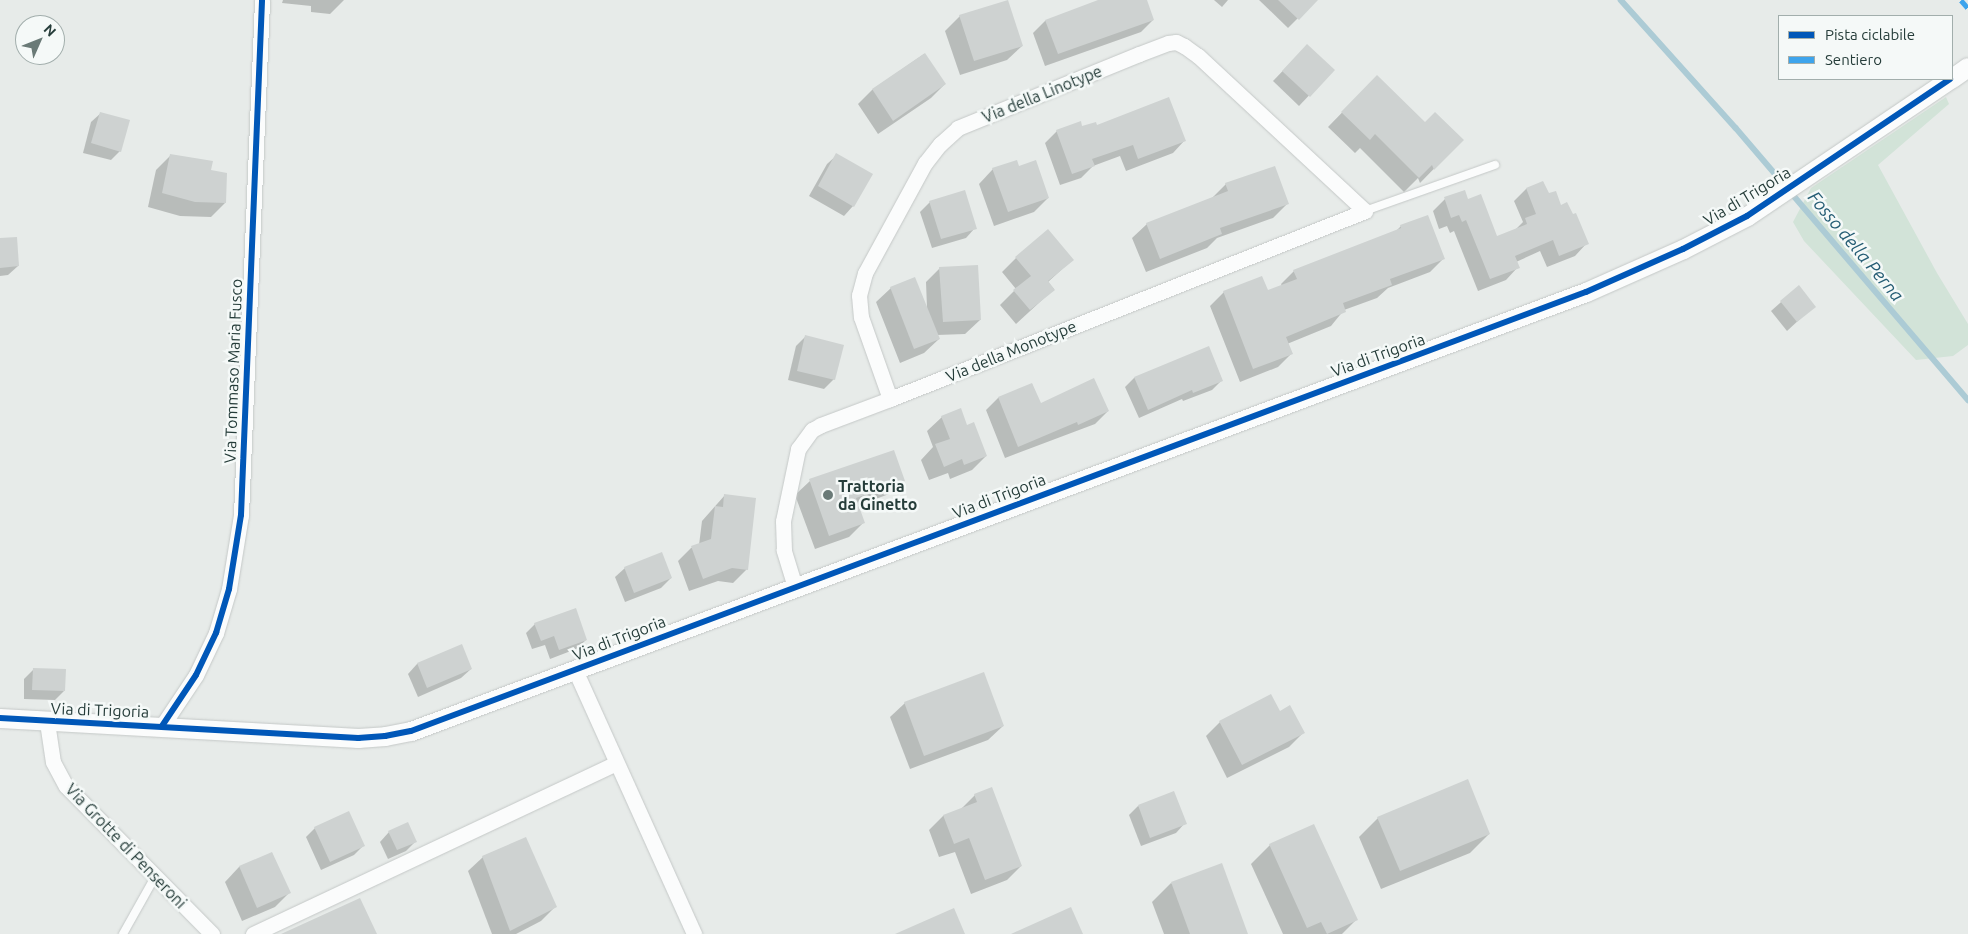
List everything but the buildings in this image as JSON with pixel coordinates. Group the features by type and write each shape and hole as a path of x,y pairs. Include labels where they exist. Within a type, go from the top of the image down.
{"street":[{"name":"Via Tommaso Maria Fusco","path":"162,726 196,675 216,633 229,589 241,516 262,0"},
{"name":"Via della Linotype","path":"890,399 860,317 859,295 865,273 924,163 940,144 958,128 1139,54 1168,43 1176,42 1184,46 1198,56 1364,211"},
{"name":"Via di Trigoria","path":"1953,77 1968,67"},
{"name":"Via di Trigoria","path":"0,718 342,737 385,736 423,726 1586,292 1683,249 1747,216 1948,80"},
{"name":"Via della Monotype","path":"795,587 782,536 783,521 800,445 806,436 817,427 1364,211"},
{"path":"575,670 694,934"},
{"name":"Via Grotte di Penseroni","path":"47,722 50,754 61,780 212,934"},
{"path":"252,934 616,763"}],"lane":[{"path":"1364,211 1496,165"},
{"path":"123,934 155,877"}],"green space":[{"path":"1946,97 1949,104 1878,165 1937,273 1968,324 1968,345 1953,356 1916,360 1804,241 1793,222 1811,188"}],"waterway":[{"name":"Fosso della Perna","path":"1621,0 1736,128 1968,400"}],"marked path":[{"path":"1961,0 1968,8"}],"cycle path":[{"path":"162,726 196,675 216,633 229,589 241,515 262,0"},
{"path":"0,718 358,738 385,736 411,731 1586,292 1683,249 1747,216 1949,80"}],"place":[{"name":"Trattoria da Ginetto","path":"828,495"}]}
